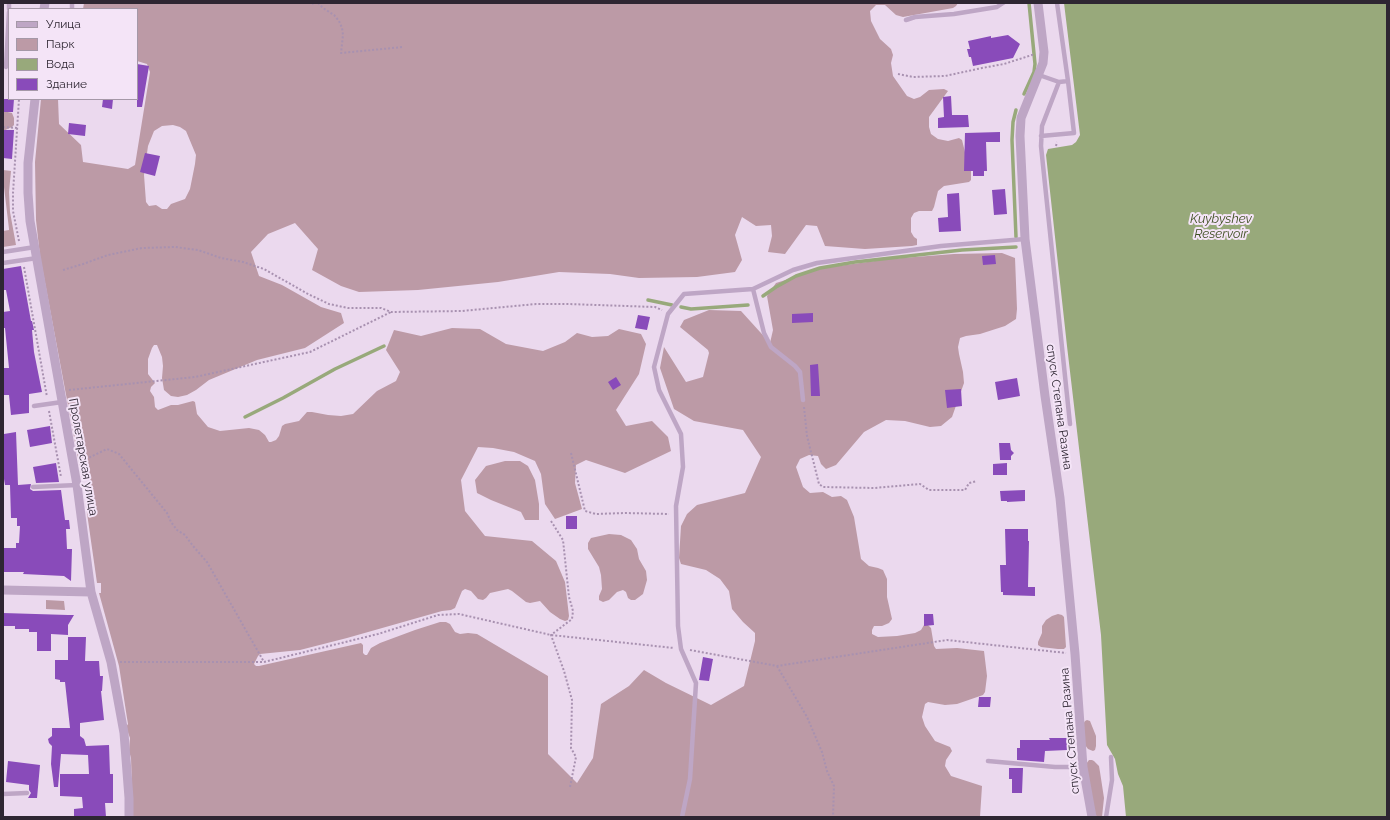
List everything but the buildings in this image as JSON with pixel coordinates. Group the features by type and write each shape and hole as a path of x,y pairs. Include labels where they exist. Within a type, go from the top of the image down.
{"street":[{"name":"спуск Степана Разина","path":"1038,3 1044,52 1043,63 1021,118 1020,136 1025,239 1045,396 1060,498 1075,654 1083,767 1092,817"},
{"name":"Пролетарская улица","path":"35,100 28,163 30,221 77,485 90,592 111,662 124,733 129,817"},
{"path":"3,590 90,592"}],"lane":[{"path":"906,20 915,17 954,14 997,7 1003,3"},
{"path":"1041,136 1074,133 1057,3"},
{"path":"6,67 8,29"},
{"path":"1039,75 1059,82 1068,81"},
{"path":"1059,82 1046,114 1041,136 1041,146 1070,424"},
{"path":"682,817 690,779 696,683 681,649 678,626 676,506 683,467 681,434 659,390 654,367 670,312 684,294 753,289 793,270 817,263 941,246 1025,239"},
{"path":"3,252 35,247"},
{"path":"3,263 37,258"},
{"path":"753,289 764,333 771,347 795,366 800,372 803,400"},
{"path":"34,406 62,402"},
{"path":"33,487 77,485"},
{"path":"1106,817 1112,780 1111,757"},
{"path":"988,761 1056,767 1083,767"},
{"path":"3,794 27,793"}],"path":[{"path":"318,3 334,15 339,21 343,35 341,53 403,48"},
{"path":"898,74 913,77 945,76 1004,64 1044,52"},
{"path":"19,100 12,193 13,211 20,249"},
{"path":"3,127 17,128"},
{"path":"63,270 108,255 142,248 174,247 198,250 221,258 243,262 264,269 329,304 348,308 381,308 391,312 462,311 505,306 542,304 655,307 670,312"},
{"path":"22,260 61,477"},
{"path":"60,391 195,377 310,352 391,312"},
{"path":"803,400 807,436 819,484 823,487 874,488 920,484 929,490 965,490 969,483 977,481"},
{"path":"73,464 107,450 118,454 168,513 171,522 177,530 185,535 207,562 264,662"},
{"path":"571,453 585,511 596,514 676,514"},
{"path":"551,521 562,540 569,597 573,616 572,619 551,635"},
{"path":"111,662 264,662 378,634 438,615 459,614 551,635 681,649 777,666 946,640 1075,654"},
{"path":"551,635 564,670 572,700 570,748 576,757 570,787"},
{"path":"777,666 807,717 822,752 827,771 834,786 834,817"}],"green space":[{"path":"84,3 958,3 953,8 903,17 896,15 885,5 876,5 870,11 871,21 880,39 891,49 893,55 891,63 893,76 907,96 914,99 920,97 929,90 944,89 948,91 929,117 931,134 938,139 948,141 959,138 962,140 965,152 971,160 971,180 969,182 944,186 938,191 932,211 919,211 914,213 911,218 911,232 917,239 917,245 865,249 825,246 817,226 806,225 785,254 768,252 772,236 771,225 756,226 742,217 735,235 742,260 735,272 697,277 639,278 610,274 559,272 498,282 418,290 359,292 341,286 312,270 318,249 295,223 268,234 251,252 259,276 282,285 321,307 341,313 344,323 305,348 257,360 209,380 187,395 178,397 171,396 164,390 162,378 162,357 157,345 154,345 152,348 148,359 148,374 155,383 151,387 150,391 154,397 155,407 158,410 171,405 178,405 193,401 195,402 197,414 208,427 220,431 249,428 259,430 265,435 269,442 271,442 276,440 279,436 282,426 299,421 307,412 341,416 353,414 377,391 396,381 400,372 386,350 394,330 421,336 452,328 480,329 506,344 543,351 565,342 577,333 592,337 608,336 619,329 641,334 646,344 639,374 616,410 626,426 652,421 668,437 671,451 625,473 586,460 576,465 575,483 582,509 555,519 545,504 541,474 535,461 514,452 478,447 461,480 465,511 485,536 532,541 556,561 565,582 569,616 568,620 565,621 560,619 550,612 540,601 530,603 526,602 508,589 490,593 483,600 478,599 471,591 465,589 462,591 455,608 451,610 442,611 300,650 260,654 254,664 259,666 361,643 363,645 363,653 367,655 371,648 380,643 440,622 446,622 450,624 455,632 460,634 477,634 548,676 548,754 577,783 593,758 601,704 629,686 644,670 666,683 711,705 744,686 755,641 755,633 732,609 729,591 720,579 706,570 681,564 679,558 681,526 687,514 697,505 745,493 761,457 743,430 694,421 674,409 660,368 664,347 686,382 703,377 709,353 708,350 680,327 684,320 709,310 741,311 770,343 773,330 767,296 776,283 824,268 889,259 954,254 1002,253 1015,258 1016,319 1005,326 980,334 960,338 958,347 964,383 952,417 941,426 930,427 905,421 886,420 864,432 836,465 826,469 821,464 818,456 809,455 800,459 796,467 803,487 810,493 823,492 832,497 841,496 847,500 854,517 861,559 869,566 883,570 887,579 887,597 892,619 889,623 882,626 874,626 872,634 878,637 897,636 915,633 921,630 924,625 928,625 931,628 934,646 936,649 957,648 984,651 987,676 985,692 983,695 957,704 945,705 928,702 925,704 922,717 925,726 935,741 950,747 952,751 946,760 945,766 951,776 982,786 980,817 133,817 131,758 129,751 130,738 126,727 128,724 119,666 99,593 101,593 101,583 97,583 86,506 95,504 90,479 82,480 40,256 36,220 35,162 41,100 58,100 59,124 81,145 83,162 128,169 135,165 150,72 147,64 138,61 138,8 83,8","holes":["173,125 186,131 196,155 190,189 185,199 171,204 167,209 162,209 156,205 149,206 146,202 144,175 148,146 154,131 162,126"]},
{"path":"3,111 12,113 14,125 3,131"},
{"path":"3,170 11,171 9,192 10,212 16,245 3,247 3,231 9,229 3,186"},
{"path":"505,461 520,461 528,466 535,480 539,504 539,520 525,520 521,512 477,493 475,480 486,466"},
{"path":"609,534 621,535 631,540 637,549 639,559 646,571 647,580 643,594 635,600 628,598 626,592 623,590 617,592 609,600 603,602 599,600 602,589 601,575 599,567 588,549 588,543 591,538"},
{"path":"46,600 64,601 65,610 46,609"},
{"path":"1058,614 1064,617 1066,647 1064,649 1058,649 1041,647 1038,645 1038,642 1042,633 1042,626 1046,620"},
{"path":"1087,720 1090,721 1096,736 1096,746 1095,750 1093,751 1088,749 1085,745 1082,726"},
{"path":"1089,760 1094,761 1099,766 1104,798 1102,817 1097,817 1094,812 1086,764"}],"water":[{"name":"Kuybyshev Reservoir","path":"1064,3 1387,3 1387,817 1126,817 1123,786 1118,774 1115,759 1107,745 1101,635 1046,155 1048,149 1072,145 1076,142 1080,135"}],"waterway":[{"path":"1024,94 1034,72 1035,64 1029,3"},
{"path":"1016,110 1013,122 1012,140 1016,237"},
{"path":"763,296 796,276 820,268 855,262 962,250 1016,247"},
{"path":"648,300 672,305"},
{"path":"681,307 691,309 748,305"},
{"path":"245,417 335,369 384,346"}]}
